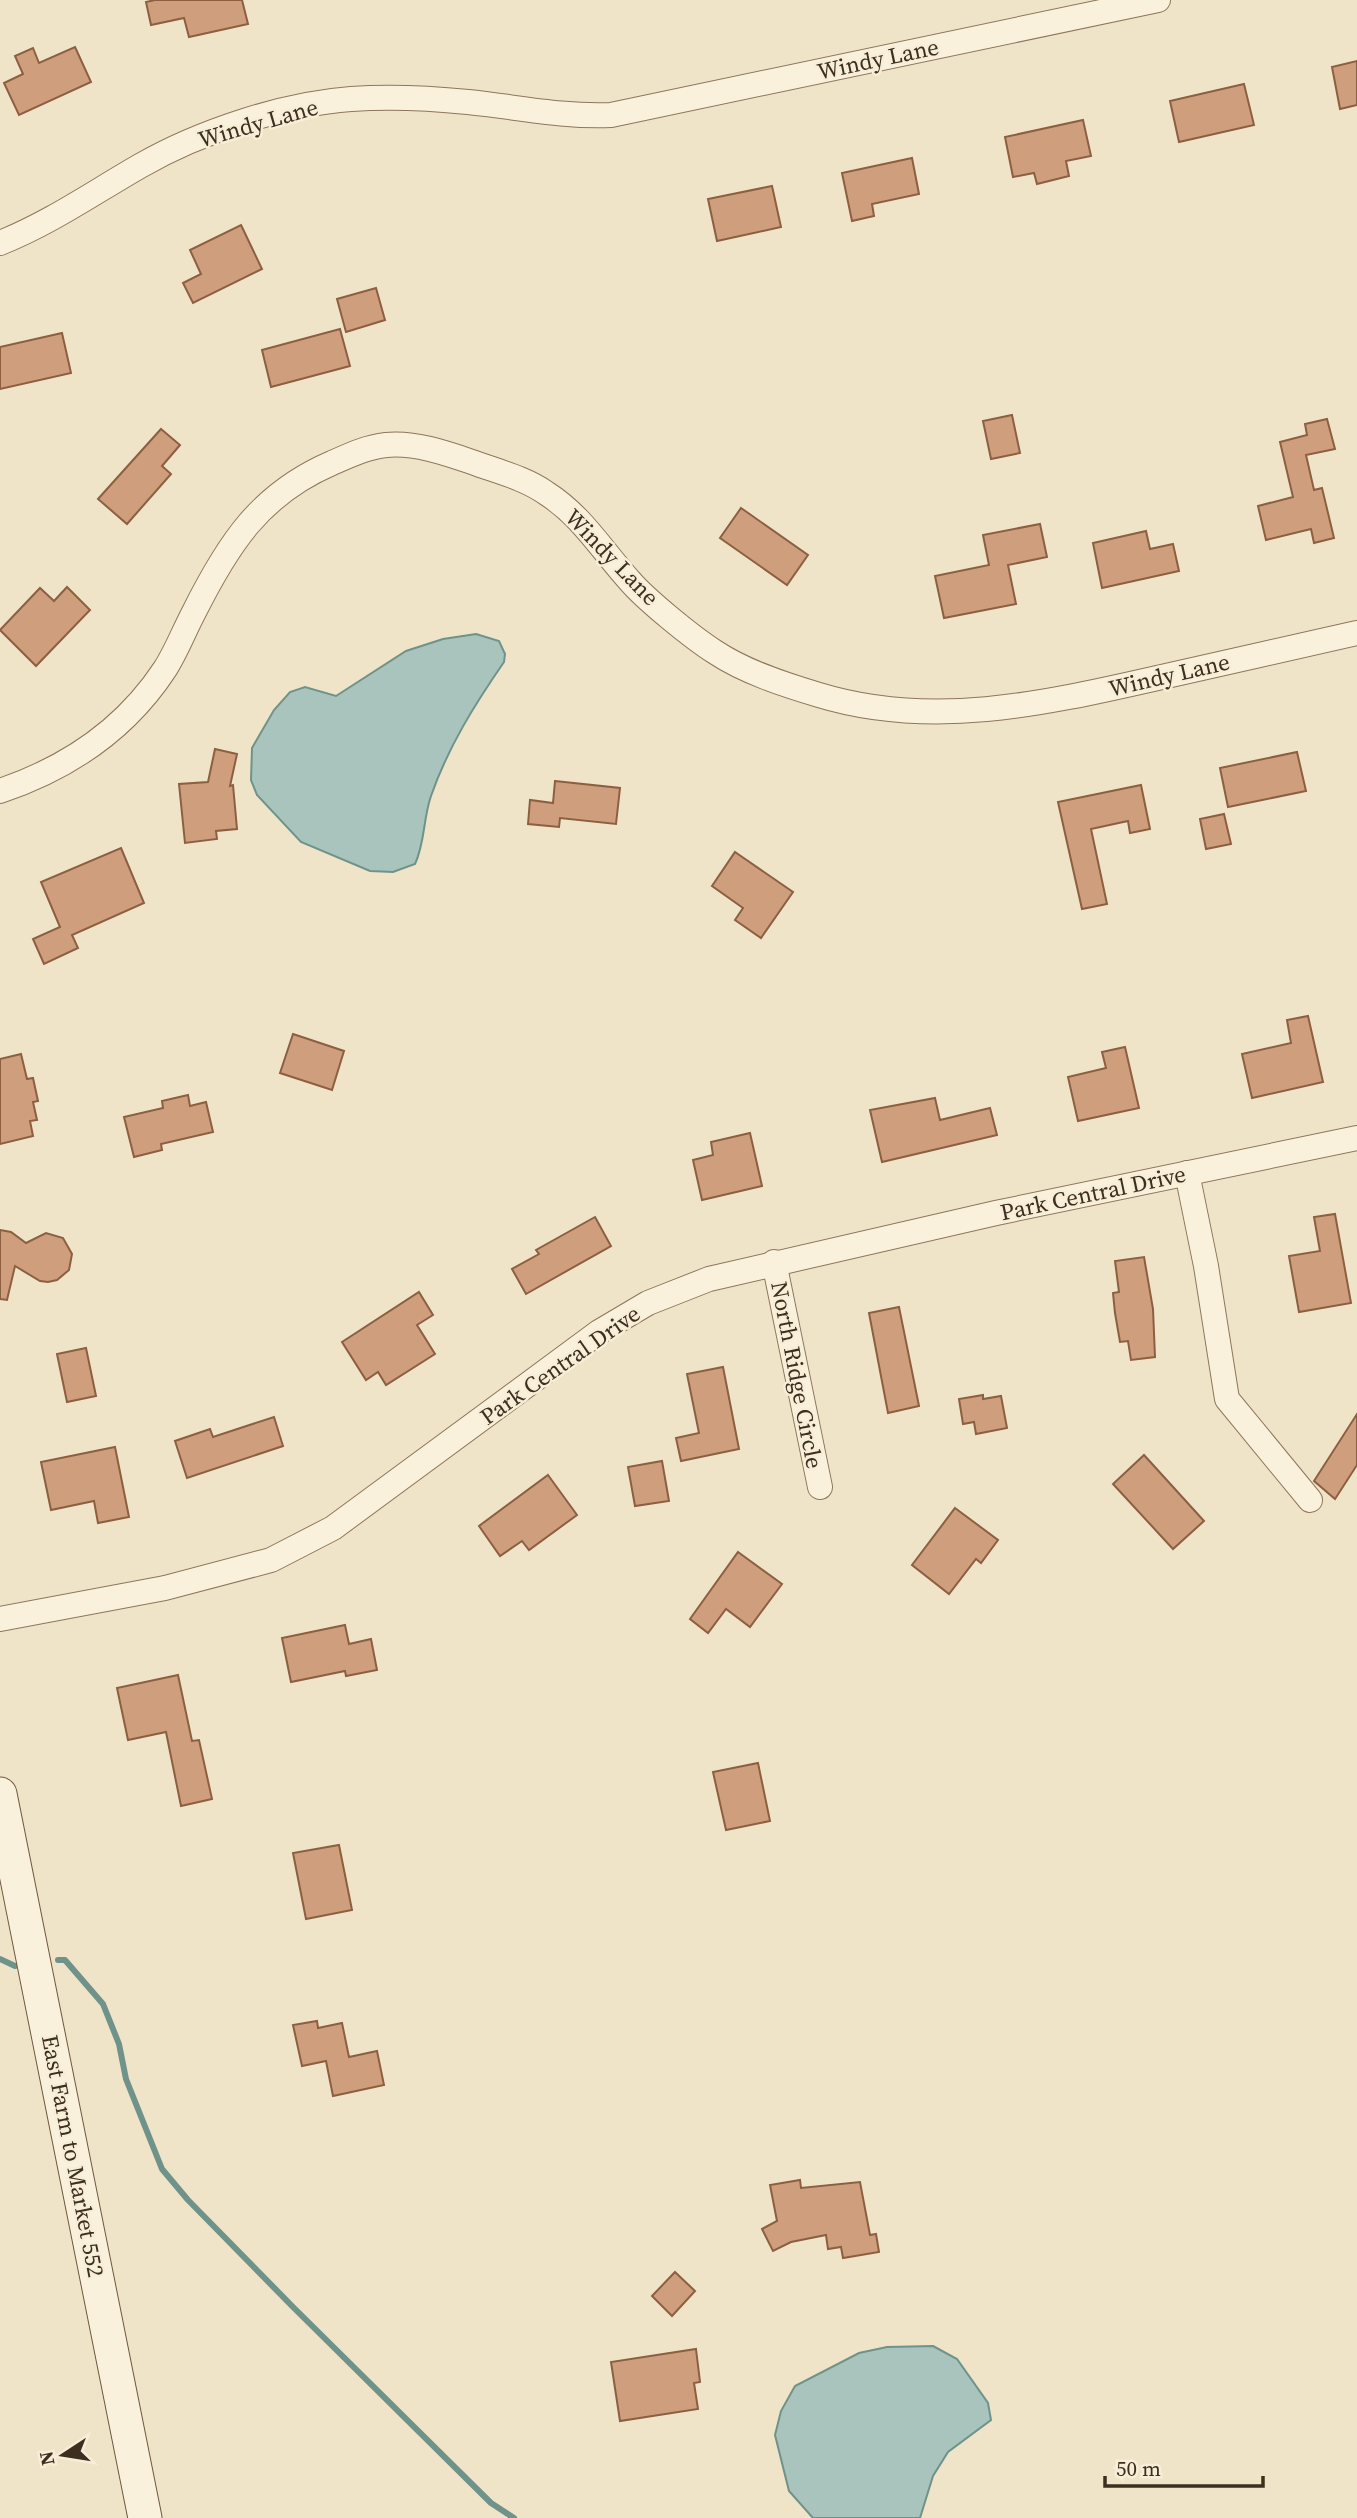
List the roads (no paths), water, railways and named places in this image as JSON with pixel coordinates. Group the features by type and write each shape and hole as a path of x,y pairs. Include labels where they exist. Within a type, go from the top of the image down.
{"main road":[{"name":"East Farm to Market 552","path":"0,1794 145,2518"}],"street":[{"name":"Windy Lane","path":"0,243 96,195 141,166 207,134 279,113 348,99 407,96 557,115 611,115 1158,0"},
{"name":"Windy Lane","path":"0,791 38,778 84,753 136,707 165,668 235,538 265,504 287,486 318,469 361,450 386,445 406,445 452,455 545,492 588,527 630,582 717,654 785,684 825,697 899,712 969,713 1065,699 1357,633"},
{"name":"Park Central Drive","path":"0,1619 165,1588 271,1560 333,1528 599,1332 648,1303 697,1284 774,1262 1357,1138"},
{"path":"1187,1173 1206,1266 1227,1399 1310,1500"},
{"name":"North Ridge Circle","path":"774,1262 820,1487"}],"water":[{"path":"476,634 499,641 505,654 504,662 454,743 438,778 428,805 421,848 415,864 393,872 370,871 301,842 257,795 251,780 252,748 274,710 290,692 305,687 336,696 406,651 443,639"},
{"path":"933,2346 957,2359 988,2403 991,2420 948,2452 933,2476 920,2518 813,2518 789,2491 775,2435 781,2411 795,2386 859,2353 887,2347"}],"waterway":[{"path":"0,1959 15,1966"},
{"path":"58,1960 65,1960 103,2004 119,2044 126,2079 162,2169 188,2200 293,2307 491,2503 514,2518"}]}
